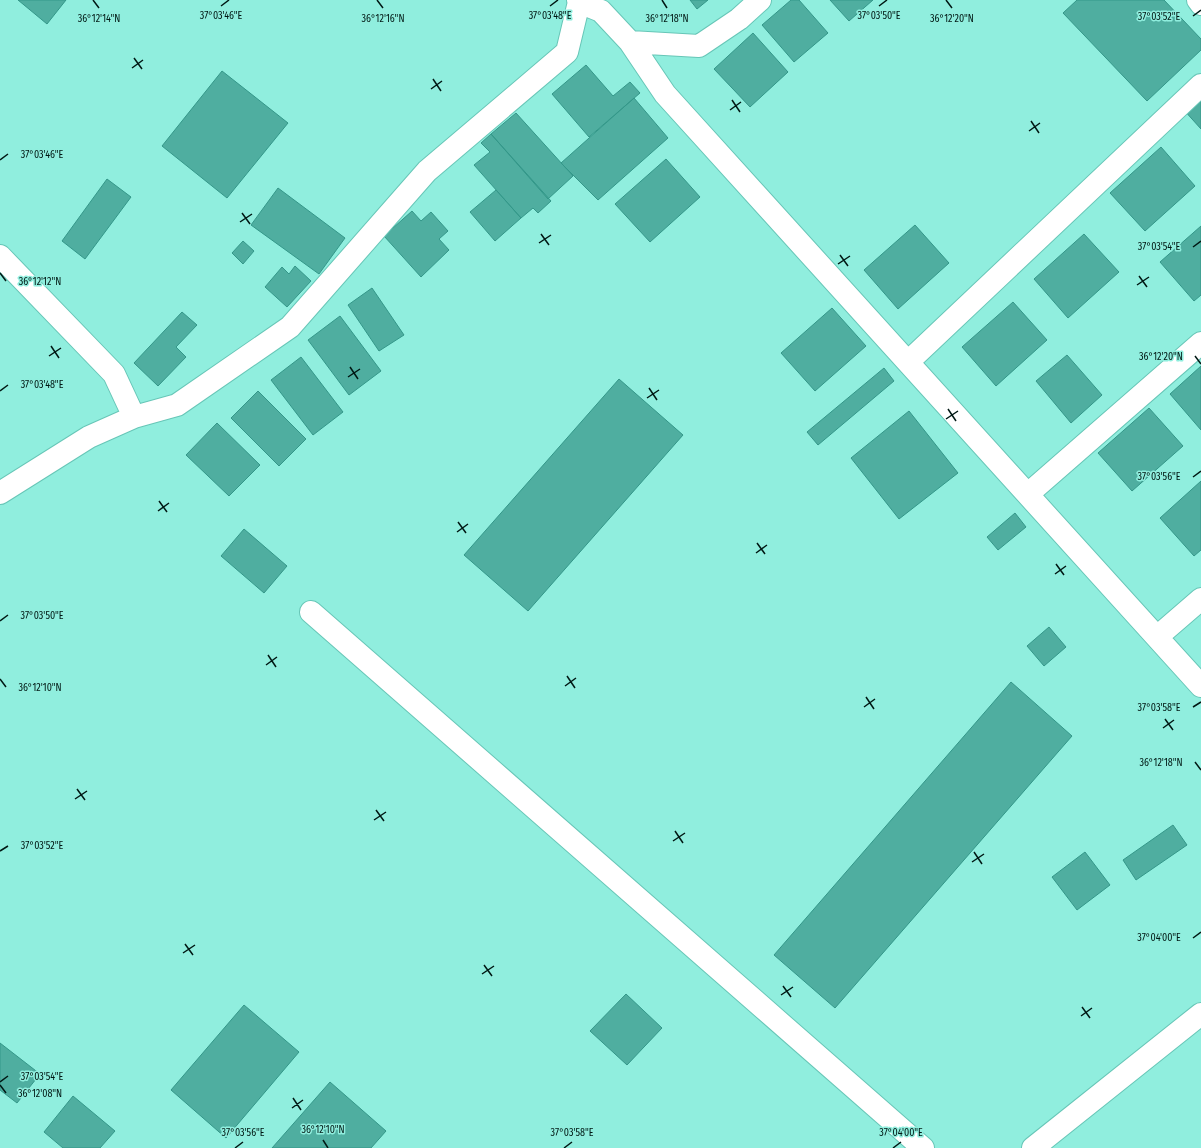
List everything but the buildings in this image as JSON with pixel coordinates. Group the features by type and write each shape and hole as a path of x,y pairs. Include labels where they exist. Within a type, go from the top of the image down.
{"street":[{"path":"630,42 699,46 739,19 760,0"},
{"path":"1198,0 1201,4"},
{"path":"0,493 89,437 134,417 177,405 290,327 427,172 567,52 579,1 601,12 630,42 665,94 1201,686"},
{"path":"908,362 1201,85"},
{"path":"0,256 114,374 134,417"},
{"path":"1028,494 1201,343"},
{"path":"1157,637 1201,599"},
{"path":"311,612 923,1148"},
{"path":"1033,1148 1200,1017"}]}
